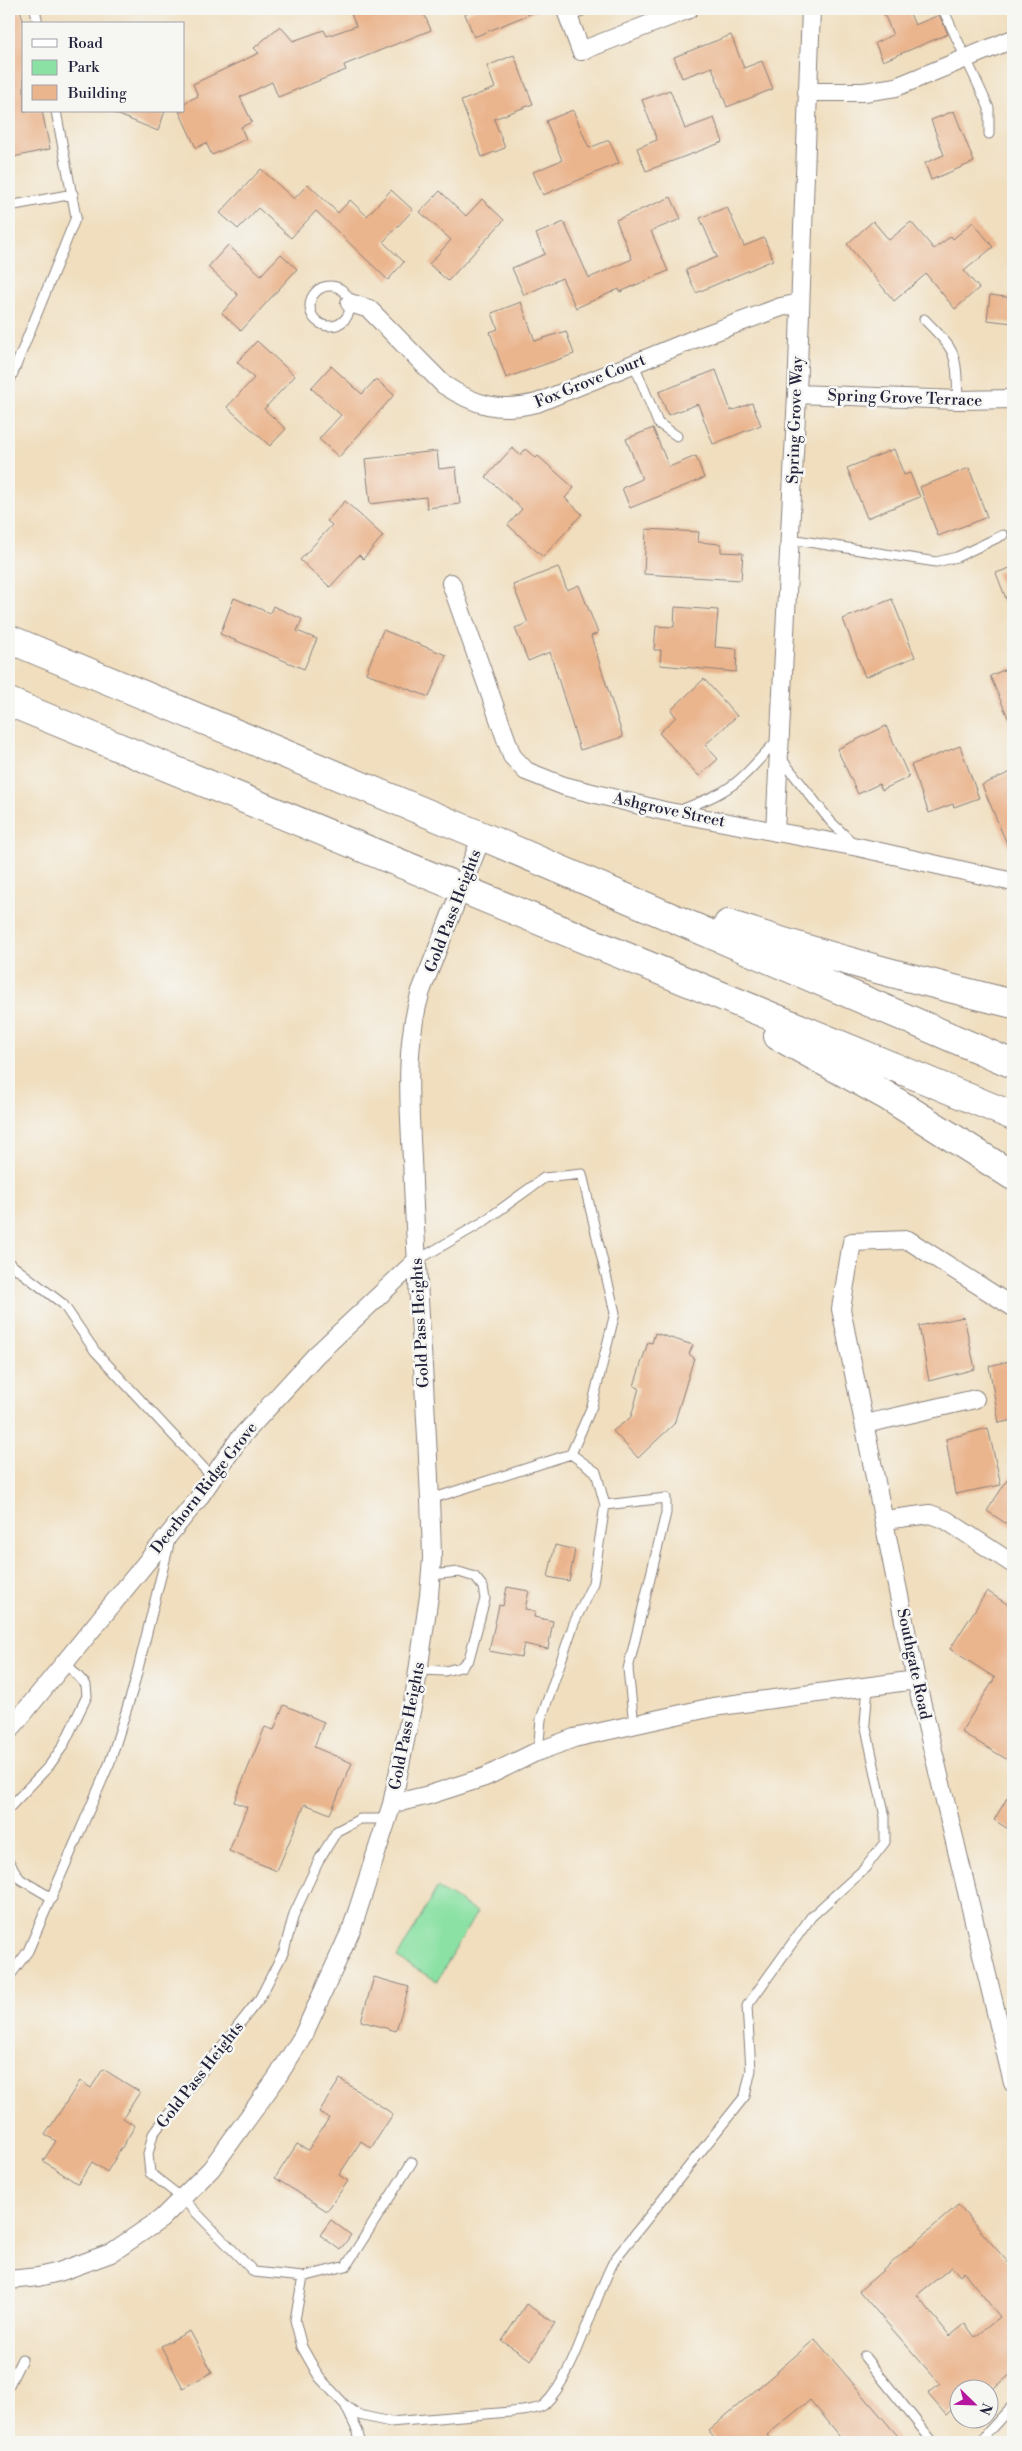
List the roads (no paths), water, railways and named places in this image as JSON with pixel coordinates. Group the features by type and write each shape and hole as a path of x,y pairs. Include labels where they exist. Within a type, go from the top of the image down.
{"highway":[{"path":"9,639 521,852 1013,1064"},
{"path":"9,702 1013,1116"},
{"path":"521,852 793,946 1013,1004"},
{"path":"636,960 828,1062 887,1096 1013,1176"}],"street":[{"path":"577,9 567,13 580,51 689,9"},
{"name":"Spring Grove Way","path":"775,832 797,394 811,9"},
{"path":"807,92 880,90 896,87 1013,39"},
{"name":"Fox Grove Court","path":"350,303 369,309 444,385 482,406 510,408 538,403 781,307 800,304"},
{"name":"Spring Grove Terrace","path":"797,394 958,400 1013,399"},
{"name":"Ashgrove Street","path":"451,583 512,756 518,765 526,770 564,786 672,813 858,847 1013,882"},
{"name":"Gold Pass Heights","path":"9,2280 38,2277 58,2272 112,2253 161,2219 182,2198 210,2169 276,2079 303,2036 352,1928 390,1811 418,1670 431,1574 431,1499 416,1261 409,1081 411,1044 420,994 482,836"},
{"name":"Southgate Road","path":"1013,1307 908,1240 852,1242 842,1309 886,1520 916,1680 1013,2083"},
{"name":"Deerhorn Ridge Grove","path":"9,1731 173,1530 213,1478 239,1439 316,1355 416,1261"},
{"path":"865,1424 975,1399"},
{"path":"886,1520 930,1514 946,1520 1013,1564"},
{"path":"390,1811 429,1795 485,1777 538,1752 574,1738 713,1708 916,1680"}],"lane":[{"path":"35,9 38,22"},
{"path":"943,9 989,108 989,134"},
{"path":"9,383 76,217 56,112"},
{"path":"9,206 73,194"},
{"path":"328,286 340,288 348,297 350,303 348,315 335,326 322,325 316,321 310,309 312,296 322,287 328,286"},
{"path":"924,319 953,351 956,364 958,400"},
{"path":"634,364 658,423 677,436"},
{"path":"790,539 936,562 957,557 1004,535"},
{"path":"672,813 711,798 727,789 780,747 831,822 858,847"},
{"path":"416,1261 483,1222 544,1178 582,1174 615,1313 592,1406 571,1454 431,1499"},
{"path":"9,1263 63,1304 95,1351 213,1478"},
{"path":"538,1752 541,1719 574,1622 593,1583 605,1505 596,1472 571,1454"},
{"path":"605,1505 666,1498 666,1513 628,1670 634,1725"},
{"path":"9,1977 28,1951 110,1762 133,1689 173,1530"},
{"path":"418,1670 445,1671 461,1667 469,1659 485,1599 483,1587 475,1577 459,1572 431,1574"},
{"path":"9,1808 54,1759 87,1696 86,1685 65,1662"},
{"path":"303,2276 295,2320 302,2347 319,2377 346,2406 359,2415 390,2422 522,2412 543,2406 566,2376 603,2281 615,2259 745,2096 751,2070 747,2006 811,1917 865,1868 885,1842 885,1818 866,1723 868,1686"},
{"name":"Gold Pass Heights","path":"182,2198 150,2173 148,2154 153,2134 260,1998 284,1951 294,1914 320,1858 337,1831 360,1819 390,1811"},
{"path":"9,1862 20,1879 52,1898"},
{"path":"182,2198 254,2272 303,2276 346,2266 412,2162"},
{"path":"864,2356 932,2442"},
{"path":"9,2385 22,2359"},
{"path":"982,2442 988,2432 1013,2405"},
{"path":"346,2406 358,2432 360,2442"}]}
